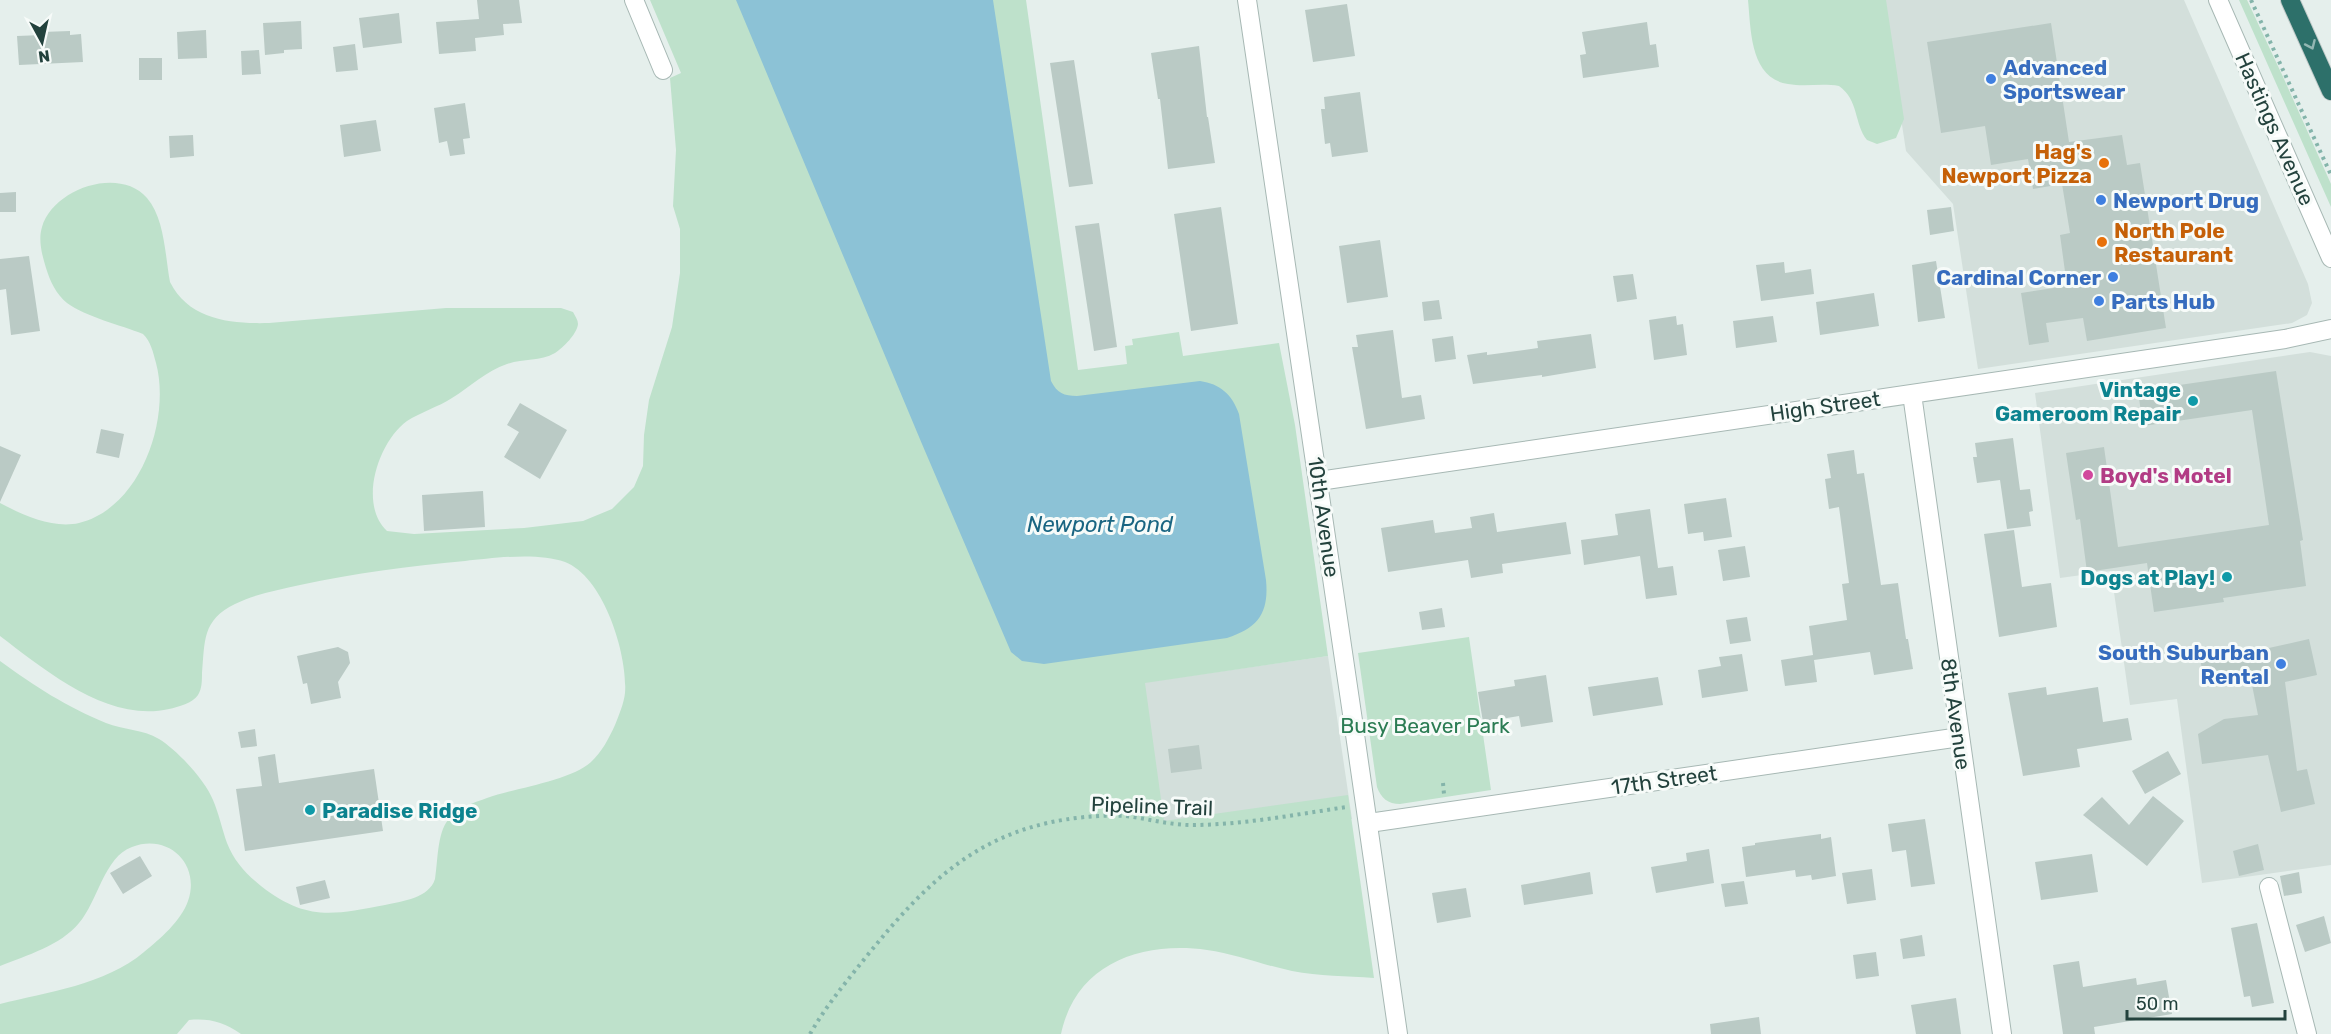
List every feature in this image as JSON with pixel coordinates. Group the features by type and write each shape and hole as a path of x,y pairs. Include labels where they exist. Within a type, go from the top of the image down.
{"highway":[{"path":"2290,0 2331,91"}],"street":[{"path":"634,0 663,70"},
{"name":"10th Avenue","path":"1247,0 1398,1034"},
{"name":"Hastings Avenue","path":"2217,0 2331,258"},
{"name":"High Street","path":"1318,481 2285,339 2331,329"},
{"name":"8th Avenue","path":"1912,394 2002,1034"},
{"name":"17th Street","path":"1369,823 1960,737"},
{"path":"2269,887 2307,1034"}],"path":[{"path":"2251,0 2331,175"},
{"name":"Pipeline Trail","path":"810,1034 828,1004 909,906 946,871 999,838 1040,824 1086,817 1126,816 1159,823 1196,825 1366,804"}],"shaded area":[{"path":"1883,0 2184,0 2308,284 2312,303 2307,315 2292,323 1978,369 1953,204 1906,151"},
{"path":"2310,352 2331,356 2331,865 2202,883 2177,699 2130,705 2111,571 2060,578 2035,393"},
{"path":"1328,656 1352,819 1022,864 954,710"}],"green space":[{"path":"650,0 1026,0 1078,370 1127,364 1125,346 1133,345 1132,339 1179,332 1183,356 1279,343 1295,425 1328,656 1145,683 1164,821 1348,795 1374,978 1292,971 1207,950 1159,949 1115,962 1097,974 1081,990 1069,1010 1061,1034 241,1034 229,1026 210,1020 189,1020 177,1034 0,1034 0,1004 94,980 129,963 157,941 175,922 185,908 191,887 190,875 185,864 169,848 158,844 132,847 122,852 115,860 86,914 71,931 53,944 0,966 0,661 39,688 77,710 113,725 153,736 174,750 190,766 209,792 230,850 245,872 261,886 292,905 306,910 334,913 407,900 427,891 435,879 438,848 444,826 452,816 476,802 556,779 582,769 602,749 610,735 625,693 625,677 618,639 602,600 579,570 565,562 542,557 502,557 382,570 300,585 235,604 216,617 207,632 198,695 181,706 169,709 146,711 123,708 101,701 57,678 0,636 0,503 28,516 59,524 79,523 101,514 119,500 135,481 155,434 159,410 160,385 156,363 146,337 75,308 60,296 54,287 49,278 40,242 42,227 49,214 59,202 88,186 104,183 135,188 147,198 157,216 170,282 178,295 200,312 226,320 269,323 446,308 561,308 573,312 578,321 577,328 562,348 555,353 543,358 513,362 499,367 459,394 407,421 388,443 380,458 373,490 378,519 387,531 414,534 524,528 583,521 612,509 634,487 643,466 644,435 649,400 672,327 680,273 680,229 673,206 676,150 670,78 681,73"},
{"path":"1748,0 1886,0 1904,119 1896,138 1877,144 1867,140 1850,98 1839,86 1788,84 1775,80 1766,73 1759,63 1752,39"},
{"path":"2239,0 2247,0 2331,184 2331,207"},
{"name":"Busy Beaver Park","path":"1469,637 1491,790 1400,804 1389,802 1377,787 1358,653"}],"water":[{"name":"Newport Pond","path":"736,0 993,0 1051,381 1058,391 1072,396 1200,381 1219,387 1229,396 1239,414 1266,580 1266,601 1260,617 1254,624 1227,638 1044,664 1022,661 1011,652"}],"building":[{"path":"477,0 519,0 522,23 503,24 504,35 475,38 476,51 439,54 436,22 479,19"},
{"path":"1347,4 1355,56 1313,62 1305,10"},
{"path":"399,13 402,43 363,48 359,18"},
{"path":"301,21 302,49 284,50 284,53 265,55 263,23"},
{"path":"1647,22 1650,45 1656,44 1659,67 1583,78 1580,55 1586,54 1582,32"},
{"path":"2051,23 2069,142 2122,135 2127,165 2140,163 2166,328 2087,341 2083,318 2046,323 2049,342 2029,345 2021,293 2067,286 2060,235 2070,233 2062,184 2033,189 2028,159 1991,165 1985,126 1941,133 1927,42"},
{"path":"206,30 207,58 178,59 177,32"},
{"path":"70,31 70,35 81,34 83,62 19,65 17,36"},
{"path":"355,44 358,70 336,72 333,47"},
{"path":"1199,46 1215,163 1168,169 1160,99 1158,99 1151,53"},
{"path":"259,50 261,74 242,75 241,51"},
{"path":"139,58 162,58 162,80 139,80"},
{"path":"1074,60 1093,184 1069,187 1050,63"},
{"path":"1360,92 1368,152 1332,157 1330,143 1325,144 1321,109 1325,109 1324,97"},
{"path":"465,103 470,138 463,139 465,154 450,156 447,141 439,143 434,108"},
{"path":"376,120 381,151 344,157 340,125"},
{"path":"193,135 194,156 170,158 169,136"},
{"path":"16,192 16,212 0,212 0,193"},
{"path":"1221,207 1238,324 1191,331 1174,214"},
{"path":"1951,207 1954,231 1930,235 1927,210"},
{"path":"1099,223 1117,347 1094,351 1075,226"},
{"path":"1380,240 1388,297 1347,303 1339,246"},
{"path":"29,256 40,331 11,335 6,289 0,290 0,259"},
{"path":"1936,261 1945,318 1918,322 1912,265"},
{"path":"1784,262 1785,273 1811,269 1814,294 1761,301 1756,265"},
{"path":"1633,274 1637,299 1617,302 1613,276"},
{"path":"1874,293 1879,326 1820,335 1816,302"},
{"path":"1439,300 1442,319 1424,321 1422,302"},
{"path":"1676,316 1677,325 1683,324 1687,355 1654,360 1649,320"},
{"path":"1773,316 1777,342 1736,348 1733,321"},
{"path":"1393,330 1402,398 1421,395 1425,419 1366,429 1352,347 1358,347 1356,335"},
{"path":"1591,334 1596,368 1542,377 1542,375 1473,384 1467,355 1487,352 1487,355 1538,348 1537,341"},
{"path":"1453,336 1456,359 1435,362 1432,339"},
{"path":"2276,371 2303,540 2300,541 2306,586 2223,598 2224,602 2154,612 2147,563 2087,572 2080,519 2076,520 2066,453 2104,447 2118,547 2269,525 2252,410 2143,426 2138,391"},
{"path":"520,403 567,430 540,479 504,457 519,432 507,425"},
{"path":"101,429 124,434 119,458 96,453"},
{"path":"2013,438 2020,490 2030,489 2033,511 2029,512 2031,526 2007,529 2000,480 1977,483 1973,457 1977,457 1975,443"},
{"path":"0,446 21,455 0,502"},
{"path":"1854,450 1857,474 1864,473 1881,585 1898,583 1913,669 1874,675 1870,652 1814,660 1817,682 1785,686 1781,660 1813,655 1809,626 1847,620 1842,584 1849,583 1839,507 1829,509 1825,479 1831,478 1827,454"},
{"path":"483,491 485,527 424,531 422,495"},
{"path":"1726,498 1732,537 1704,541 1703,532 1688,534 1684,504"},
{"path":"1650,509 1658,568 1673,566 1677,595 1646,599 1640,556 1584,565 1581,540 1618,535 1615,514"},
{"path":"1494,513 1497,532 1566,522 1571,554 1502,564 1503,573 1471,578 1468,560 1388,572 1381,528 1433,520 1435,533 1472,528 1470,517"},
{"path":"2014,530 2022,587 2051,583 2057,627 1999,637 1984,534"},
{"path":"1745,546 1750,577 1723,581 1718,550"},
{"path":"1442,608 1445,627 1422,630 1419,612"},
{"path":"1747,617 1751,641 1730,644 1726,620"},
{"path":"2309,639 2317,675 2285,682 2297,771 2307,769 2315,804 2281,812 2268,755 2202,764 2198,734 2224,719 2258,715 2250,675 2204,681 2200,658 2223,655 2224,658"},
{"path":"338,647 348,652 350,663 338,682 341,698 311,704 307,683 303,684 297,656"},
{"path":"1742,654 1748,691 1702,698 1698,670 1721,666 1719,657"},
{"path":"1546,675 1553,722 1521,727 1519,716 1483,722 1478,692 1515,686 1514,680"},
{"path":"1658,677 1663,705 1593,716 1588,687"},
{"path":"2046,687 2047,695 2098,687 2103,722 2128,718 2132,740 2077,749 2080,767 2023,776 2008,693"},
{"path":"255,729 257,746 241,748 238,732"},
{"path":"1199,745 1202,769 1171,773 1168,749"},
{"path":"2168,751 2181,774 2145,794 2132,771"},
{"name":"Paradise Ridge","path":"275,754 279,783 374,769 383,831 245,851 236,789 262,786 258,757"},
{"path":"2153,796 2184,821 2147,866 2083,815 2102,797 2129,825"},
{"path":"1925,819 1935,884 1911,887 1906,850 1892,852 1888,824"},
{"path":"1821,834 1821,839 1831,837 1836,876 1812,880 1811,875 1796,877 1795,870 1746,877 1742,847 1755,845 1755,843"},
{"path":"2258,844 2264,870 2239,876 2233,851"},
{"path":"1709,849 1714,883 1656,893 1651,867 1687,861 1686,853"},
{"path":"2092,854 2098,892 2041,900 2035,862"},
{"path":"140,856 152,876 123,894 110,873"},
{"path":"1872,869 1876,900 1847,904 1842,873"},
{"path":"1590,872 1593,894 1524,905 1521,885"},
{"path":"2299,872 2302,893 2284,896 2280,876"},
{"path":"325,880 330,898 300,905 296,887"},
{"path":"1744,881 1748,904 1725,907 1721,884"},
{"path":"1466,888 1471,917 1437,923 1432,893"},
{"path":"2324,916 2331,943 2305,952 2296,925"},
{"path":"2257,923 2274,1003 2252,1007 2250,996 2244,997 2231,928"},
{"path":"1922,935 1925,956 1903,959 1900,939"},
{"path":"1876,952 1879,976 1856,979 1853,955"},
{"path":"2079,961 2083,987 2136,978 2137,985 2166,980 2172,1014 2094,1027 2095,1034 2063,1034 2053,965"},
{"path":"1956,998 1961,1034 1916,1034 1911,1005"},
{"path":"1759,1017 1761,1034 1711,1034 1710,1024"}],"place":[{"name":"Advanced Sportswear","path":"1991,79"},
{"name":"Hag's Newport Pizza","path":"2104,163"},
{"name":"Newport Drug","path":"2101,200"},
{"name":"North Pole Restaurant","path":"2102,242"},
{"name":"Cardinal Corner","path":"2113,277"},
{"name":"Parts Hub","path":"2099,301"},
{"name":"Vintage Gameroom Repair","path":"2193,401"},
{"name":"Boyd's Motel","path":"2088,475"},
{"name":"Dogs at Play!","path":"2227,577"},
{"name":"South Suburban Rental","path":"2281,664"},
{"name":"Paradise Ridge","path":"310,810"}]}
